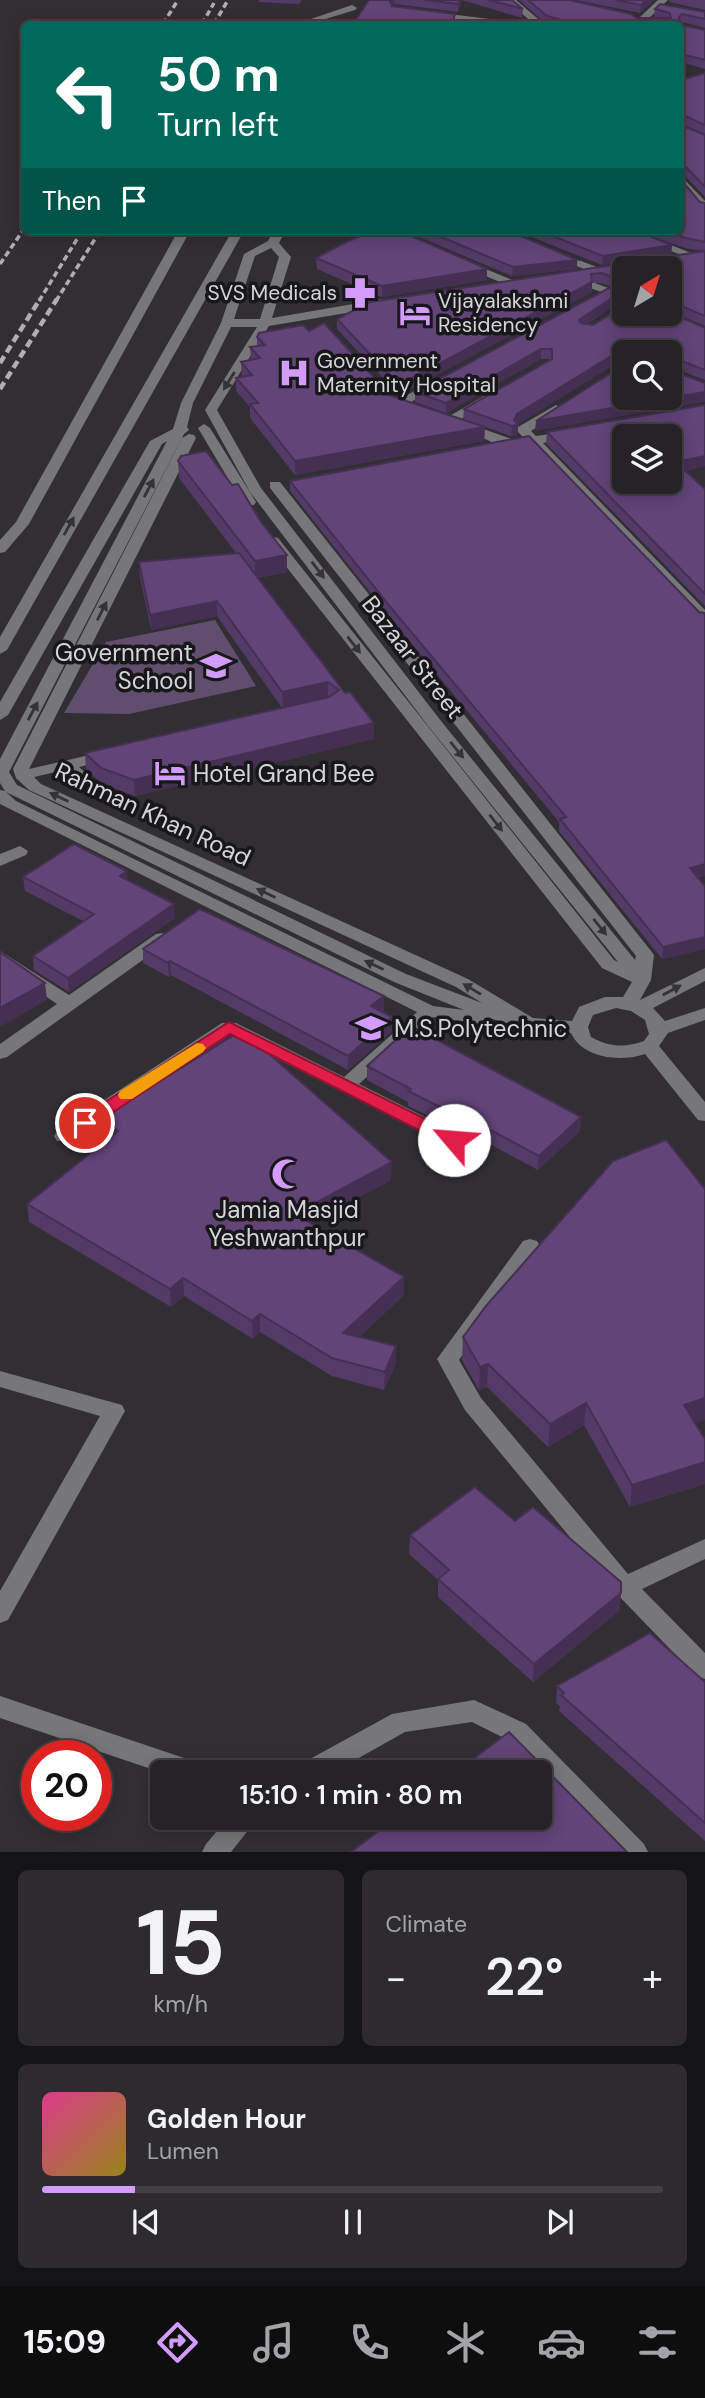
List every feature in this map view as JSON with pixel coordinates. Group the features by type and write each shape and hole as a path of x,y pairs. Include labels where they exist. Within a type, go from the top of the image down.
{"street":[{"path":"511,0 536,21"},
{"path":"643,19 663,5"},
{"path":"310,21 352,7"},
{"path":"419,13 482,21"},
{"path":"622,20 650,21"},
{"path":"684,183 705,208"},
{"path":"0,549 22,523 182,235"},
{"path":"0,650 236,235"},
{"path":"637,235 699,256"},
{"path":"250,254 276,237 285,257 265,323"},
{"path":"228,251 285,257"},
{"path":"549,251 598,271"},
{"name":"Rahman Khan Road","path":"199,431 187,403 227,323 250,254"},
{"path":"450,257 517,283 483,286"},
{"path":"612,269 564,277 601,294 612,296"},
{"path":"227,323 318,320 392,302"},
{"name":"Bazaar Street","path":"265,323 199,431 255,489 435,724 642,980"},
{"path":"398,402 444,379"},
{"path":"491,396 441,419 513,444"},
{"path":"568,400 523,430 705,618"},
{"path":"487,449 587,430"},
{"path":"0,715 157,441 199,431 268,536 599,954 608,964 642,980"},
{"name":"Rahman Khan Road","path":"199,431 26,758 21,769 22,775 35,787 462,983 529,1024 579,1028"},
{"name":"Rahman Khan Road","path":"3,767 199,431"},
{"path":"255,489 281,484 645,955 642,980 634,1005"},
{"path":"22,775 120,753"},
{"path":"26,758 3,767 10,788 44,807 449,999 529,1024"},
{"path":"67,765 93,786"},
{"path":"0,796 10,804 205,908 429,1011 529,1024"},
{"path":"0,861 20,852"},
{"path":"0,1054 178,927"},
{"path":"0,957 69,1004"},
{"path":"705,974 634,1005 605,1003 593,1006 580,1018 579,1028 587,1042 611,1053 639,1051 654,1038 705,1014"},
{"path":"634,1005 656,1021 654,1038 705,1115"},
{"path":"345,1086 429,1011"},
{"path":"64,1136 229,1027 454,1140"},
{"path":"530,1246 448,1359 473,1405 624,1586 705,1669"},
{"path":"0,1379 114,1411 0,1613"},
{"path":"624,1586 705,1548"},
{"path":"0,1707 157,1760"},
{"path":"332,1760 401,1722 474,1711 517,1732 545,1760"},
{"path":"552,1768 635,1852"},
{"path":"215,1852 234,1830"}],"shaded area":[{"path":"215,620 256,686 129,714 64,713 106,642"}],"building":[{"path":"369,0 389,0 392,6 455,14 453,21 355,21"},
{"path":"425,0 460,0 458,4"},
{"path":"489,0 512,0 523,9"},
{"path":"528,0 569,0 631,14 637,18 671,18 670,13 655,9 660,4 705,12 705,19 682,14 679,17 680,21 566,21 547,16"},
{"path":"616,0 646,0 641,5"},
{"path":"684,26 705,30 705,60 684,55"},
{"path":"705,73 705,125 684,115 684,79"},
{"path":"684,126 705,135 705,187 684,165"},
{"path":"684,183 700,202 705,203 705,242 677,235 684,235"},
{"path":"364,235 409,235 487,269 382,286 316,258"},
{"path":"437,235 518,235 577,260 513,267"},
{"path":"550,235 646,235 672,245 603,256"},
{"path":"705,251 705,316 682,306 682,256 672,256"},
{"path":"612,265 612,277 602,273 591,274 592,282 399,385 337,319 370,302"},
{"path":"609,288 612,289 612,298 579,320 581,323 593,325 612,313 612,326 682,326 682,317 705,328 705,370 682,361 682,340 612,340 612,356 517,414 514,420 518,425 512,426 464,409 552,359 552,349 541,349 446,403 415,392"},
{"path":"324,323 391,396 485,427 295,461 250,404 258,403 236,378 252,375 241,362 260,358 250,347 265,345 257,337 259,333 303,325 309,331"},
{"path":"612,372 612,408 536,421"},
{"path":"682,374 705,383 705,392 682,396"},
{"path":"705,405 705,456 682,461 682,424 612,424 612,494 682,494 682,468 705,489 705,594 547,432"},
{"path":"529,436 699,612 705,613 705,864 690,868 705,886 705,937 663,947 560,819 566,817 392,609 290,481"},
{"path":"206,451 232,485 238,484 261,522 287,555 255,561 178,461 181,456"},
{"path":"239,553 345,693 350,692 374,723 134,780 101,768 85,753 329,697 339,690 328,682 282,692 217,601 150,615 139,562"},
{"path":"74,844 127,871 120,876 174,904 68,978 33,956 94,914 23,877"},
{"path":"200,909 384,996 371,1006 392,1017 348,1056 143,949"},
{"path":"0,952 45,983 0,1008"},
{"path":"411,1026 581,1117 539,1156 453,1110 450,1112 408,1091 411,1089 367,1066"},
{"path":"242,1030 392,1162 295,1214 404,1277 343,1333 396,1346 385,1372 332,1358 260,1314 252,1321 183,1278 170,1289 27,1204 118,1131 101,1118"},
{"path":"666,1140 705,1189 705,1398 684,1405 705,1439 705,1462 632,1485 586,1403 550,1424 488,1364 480,1367 463,1337 486,1306 613,1161"},
{"path":"475,1487 515,1521 533,1507 621,1582 621,1593 534,1664 438,1579 449,1570 410,1535"},
{"path":"650,1633 705,1682 705,1823 561,1695 564,1693 557,1686"},
{"path":"509,1732 537,1760 472,1760"},
{"path":"552,1776 627,1852 351,1852 380,1830 552,1830"}],"railway":[{"path":"165,21 178,0"},
{"path":"216,21 228,0"},
{"path":"204,21 214,3"},
{"path":"0,264 21,233"},
{"path":"39,301 80,235"},
{"path":"56,301 97,235"},
{"path":"0,363 40,299"},
{"path":"0,389 57,299"}],"slow traffic":[{"path":"126,1095 197,1048"}],"place":[{"name":"SVS Medicals","path":"360,293"},
{"name":"Vijayalakshmi Residency","path":"415,313"},
{"name":"Government Maternity Hospital","path":"294,373"},
{"name":"Government School","path":"216,666"},
{"name":"Hotel Grand Bee","path":"170,773"},
{"name":"M.S.Polytechnic","path":"371,1028"},
{"name":"Jamia Masjid Yeshwanthpur","path":"287,1174"}],"route":[{"path":"85,1123 229,1027 454,1140"}]}
